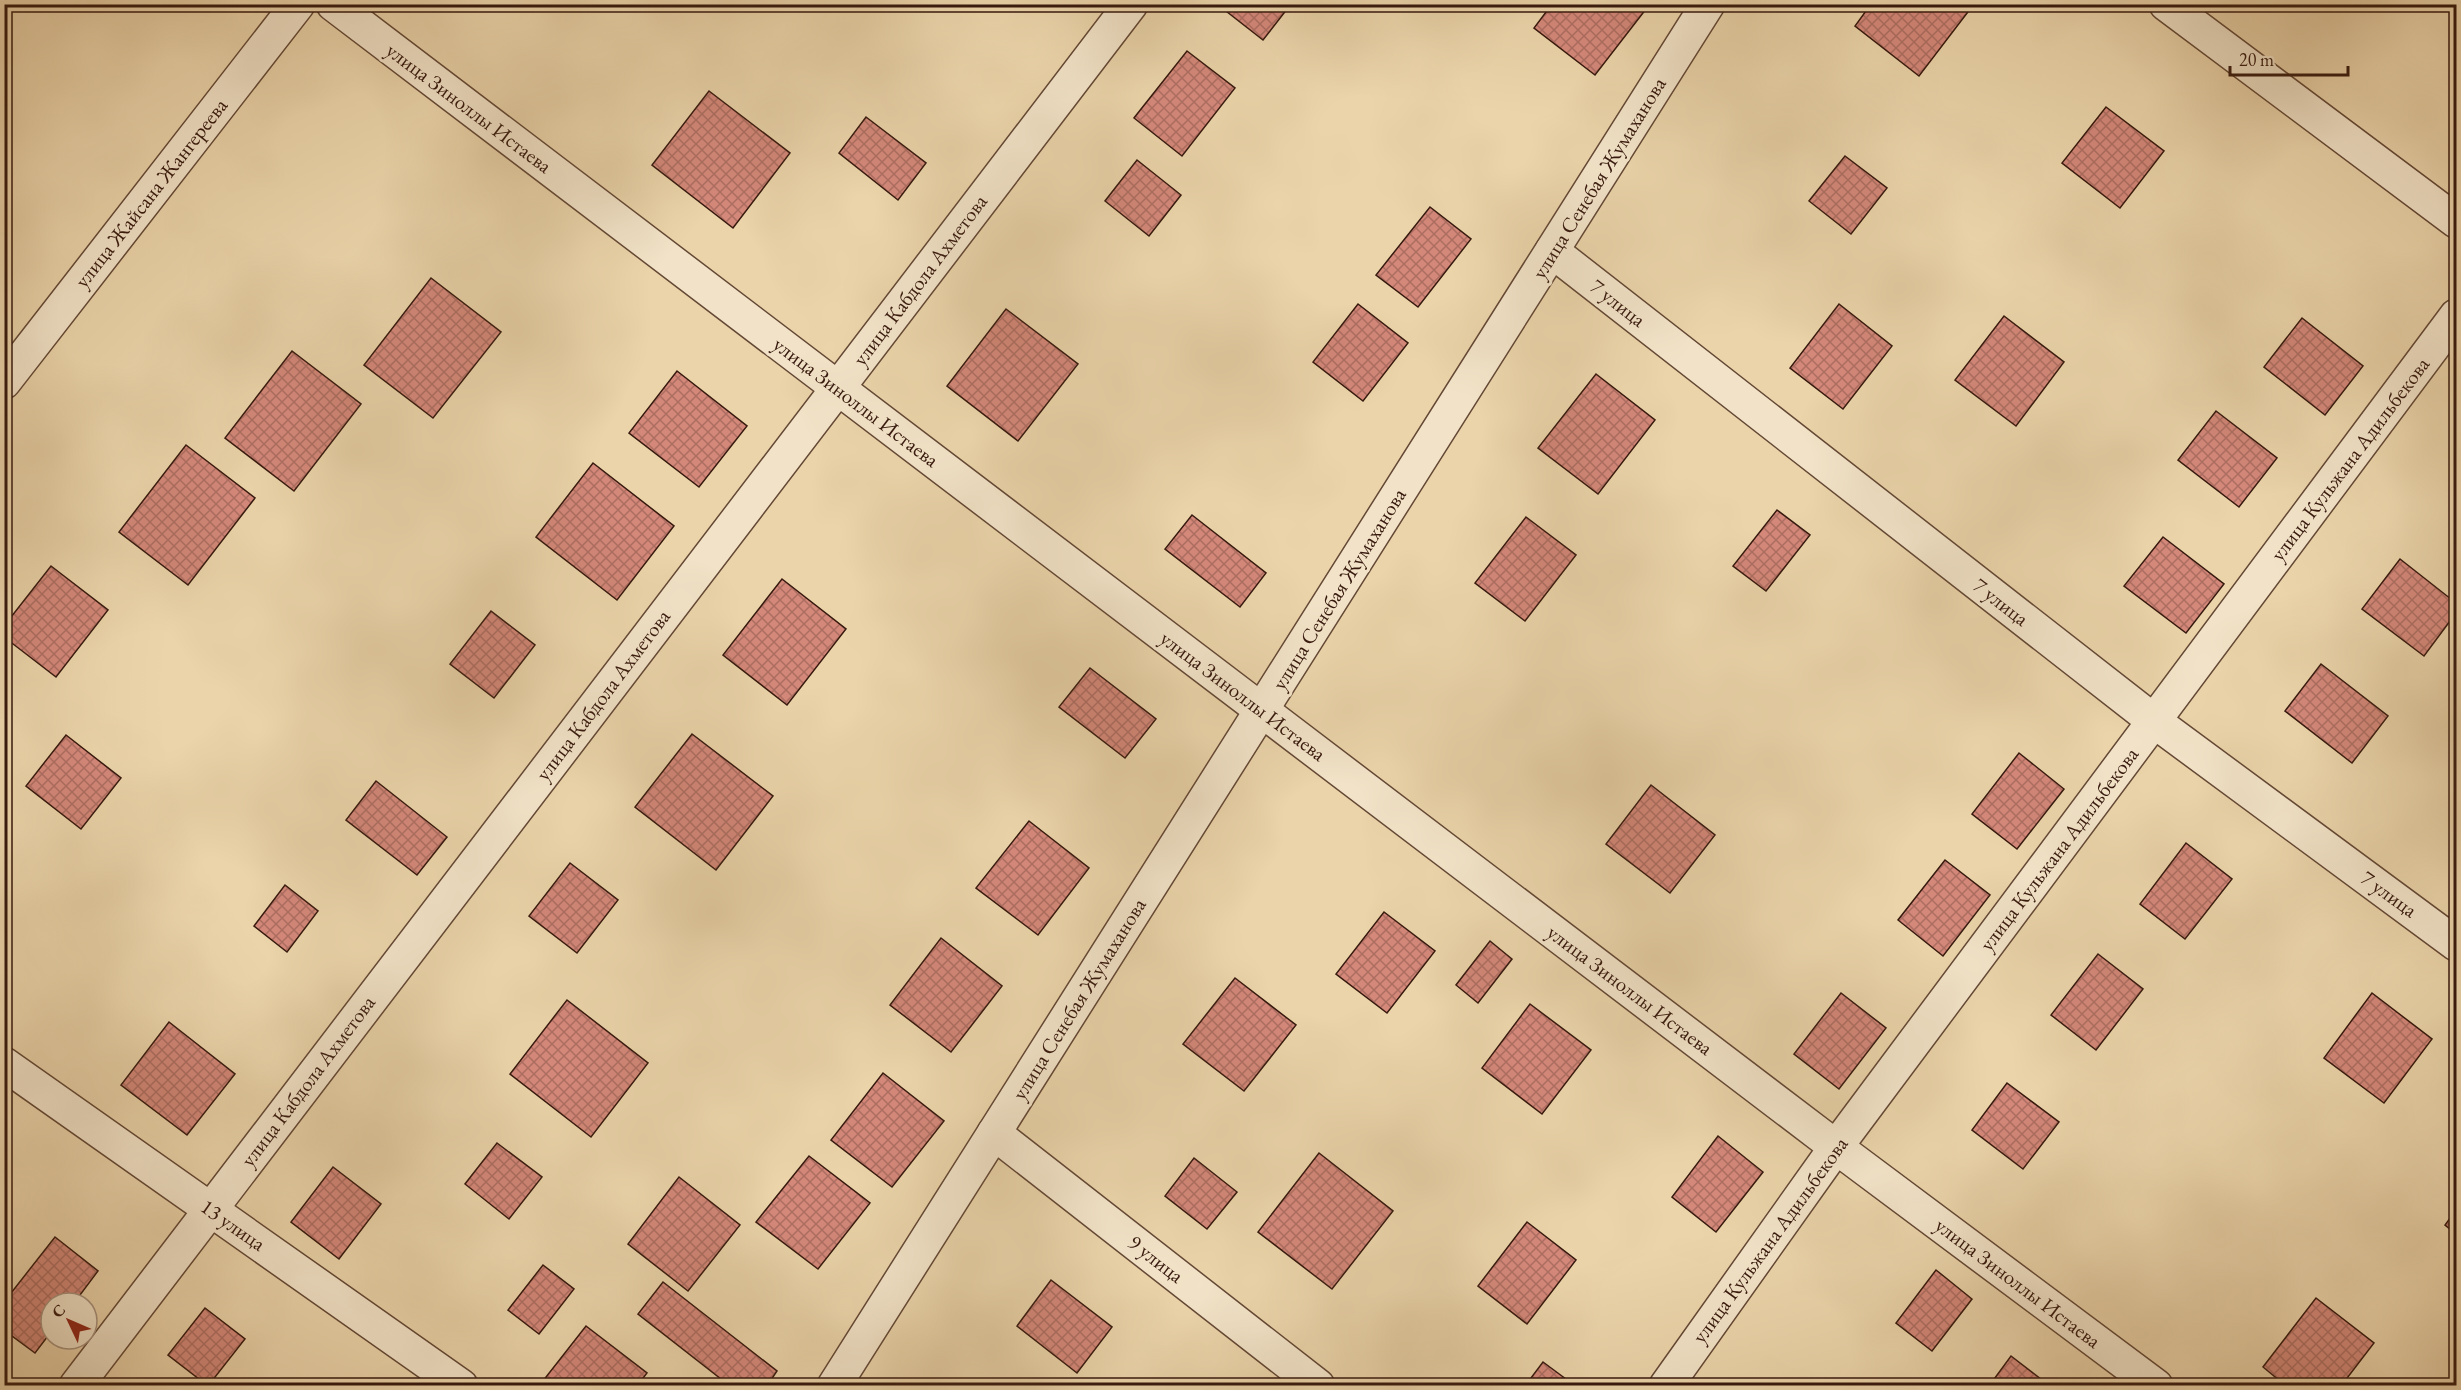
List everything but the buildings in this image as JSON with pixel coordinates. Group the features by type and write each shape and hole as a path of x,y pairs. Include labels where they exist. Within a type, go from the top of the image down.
{"street":[{"name":"улица Жайсана Жангереева","path":"4,382 298,4"},
{"name":"улица Зиноллы Истаева","path":"333,4 1836,1147 2156,1386"},
{"name":"улица Кабдола Ахметова","path":"76,1386 1131,4"},
{"name":"улица Сенебая Жумаханова","path":"834,1386 1708,4"},
{"path":"2166,4 2457,221"},
{"name":"7 улица","path":"1552,251 2154,721 2457,944"},
{"name":"улица Кульжана Адильбекова","path":"1666,1386 1836,1147 2457,316"},
{"name":"13 улица","path":"4,1064 461,1386"},
{"name":"9 улица","path":"994,1133 1318,1386"}]}
